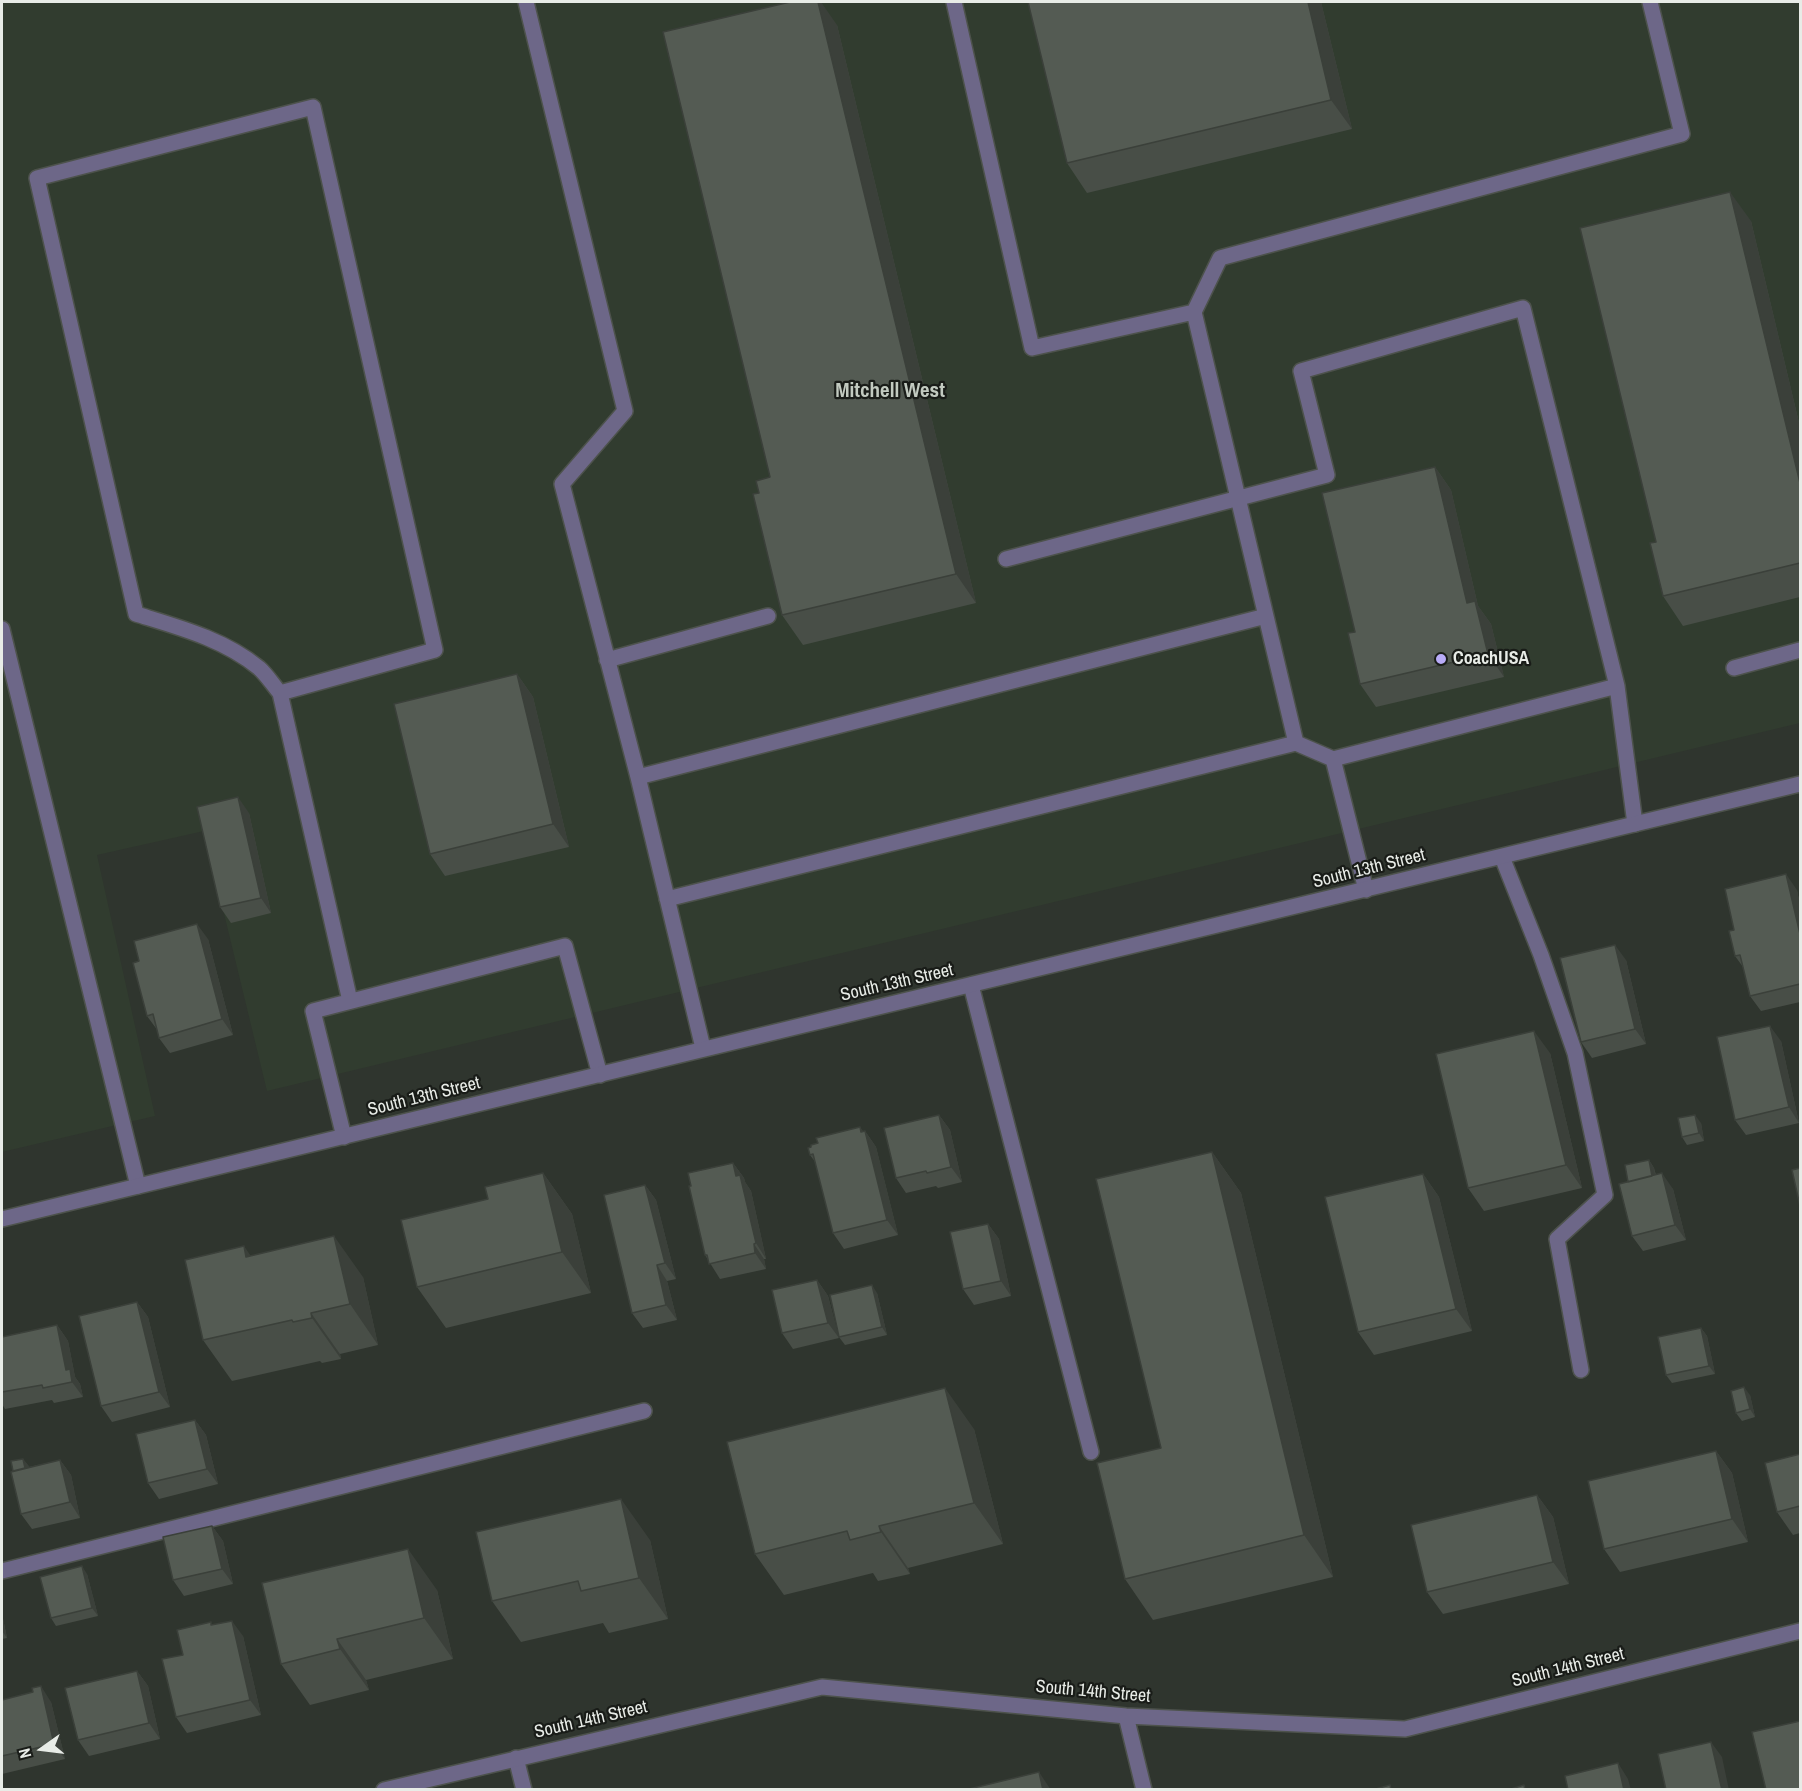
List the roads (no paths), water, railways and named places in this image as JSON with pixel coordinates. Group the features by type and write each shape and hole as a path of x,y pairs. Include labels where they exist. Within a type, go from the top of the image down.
{"street":[{"path":"526,2 625,411 562,484 638,777 703,1048"},
{"path":"954,2 1032,348 1194,312"},
{"path":"1296,743 1194,312 1220,258 1682,134 1650,2"},
{"path":"280,693 435,650 313,107 37,178 136,614 179,627 226,646 260,669 280,693 350,1002"},
{"path":"1006,559 1327,475 1301,371 1523,308 1617,686 1635,824"},
{"path":"607,660 768,616"},
{"path":"638,777 1266,616"},
{"path":"2,629 138,1186"},
{"path":"1734,668 1800,650"},
{"path":"667,899 1296,743 1333,759 1617,686"},
{"path":"1333,759 1366,890"},
{"name":"South 13th Street","path":"2,1219 1800,784"},
{"path":"1503,857 1541,955 1575,1053 1605,1195 1557,1239 1581,1370"},
{"path":"344,1137 313,1011 565,946 600,1075"},
{"path":"971,985 1091,1452"},
{"path":"2,1571 644,1411"},
{"name":"South 14th Street","path":"384,1790 822,1687 1126,1716 1405,1729 1800,1631"},
{"path":"1126,1716 1143,1790"},
{"path":"516,1758 524,1790"}],"place":[{"name":"CoachUSA","path":"1441,659"}],"district":[{"name":"Mitchell West","path":"890,391"}]}
